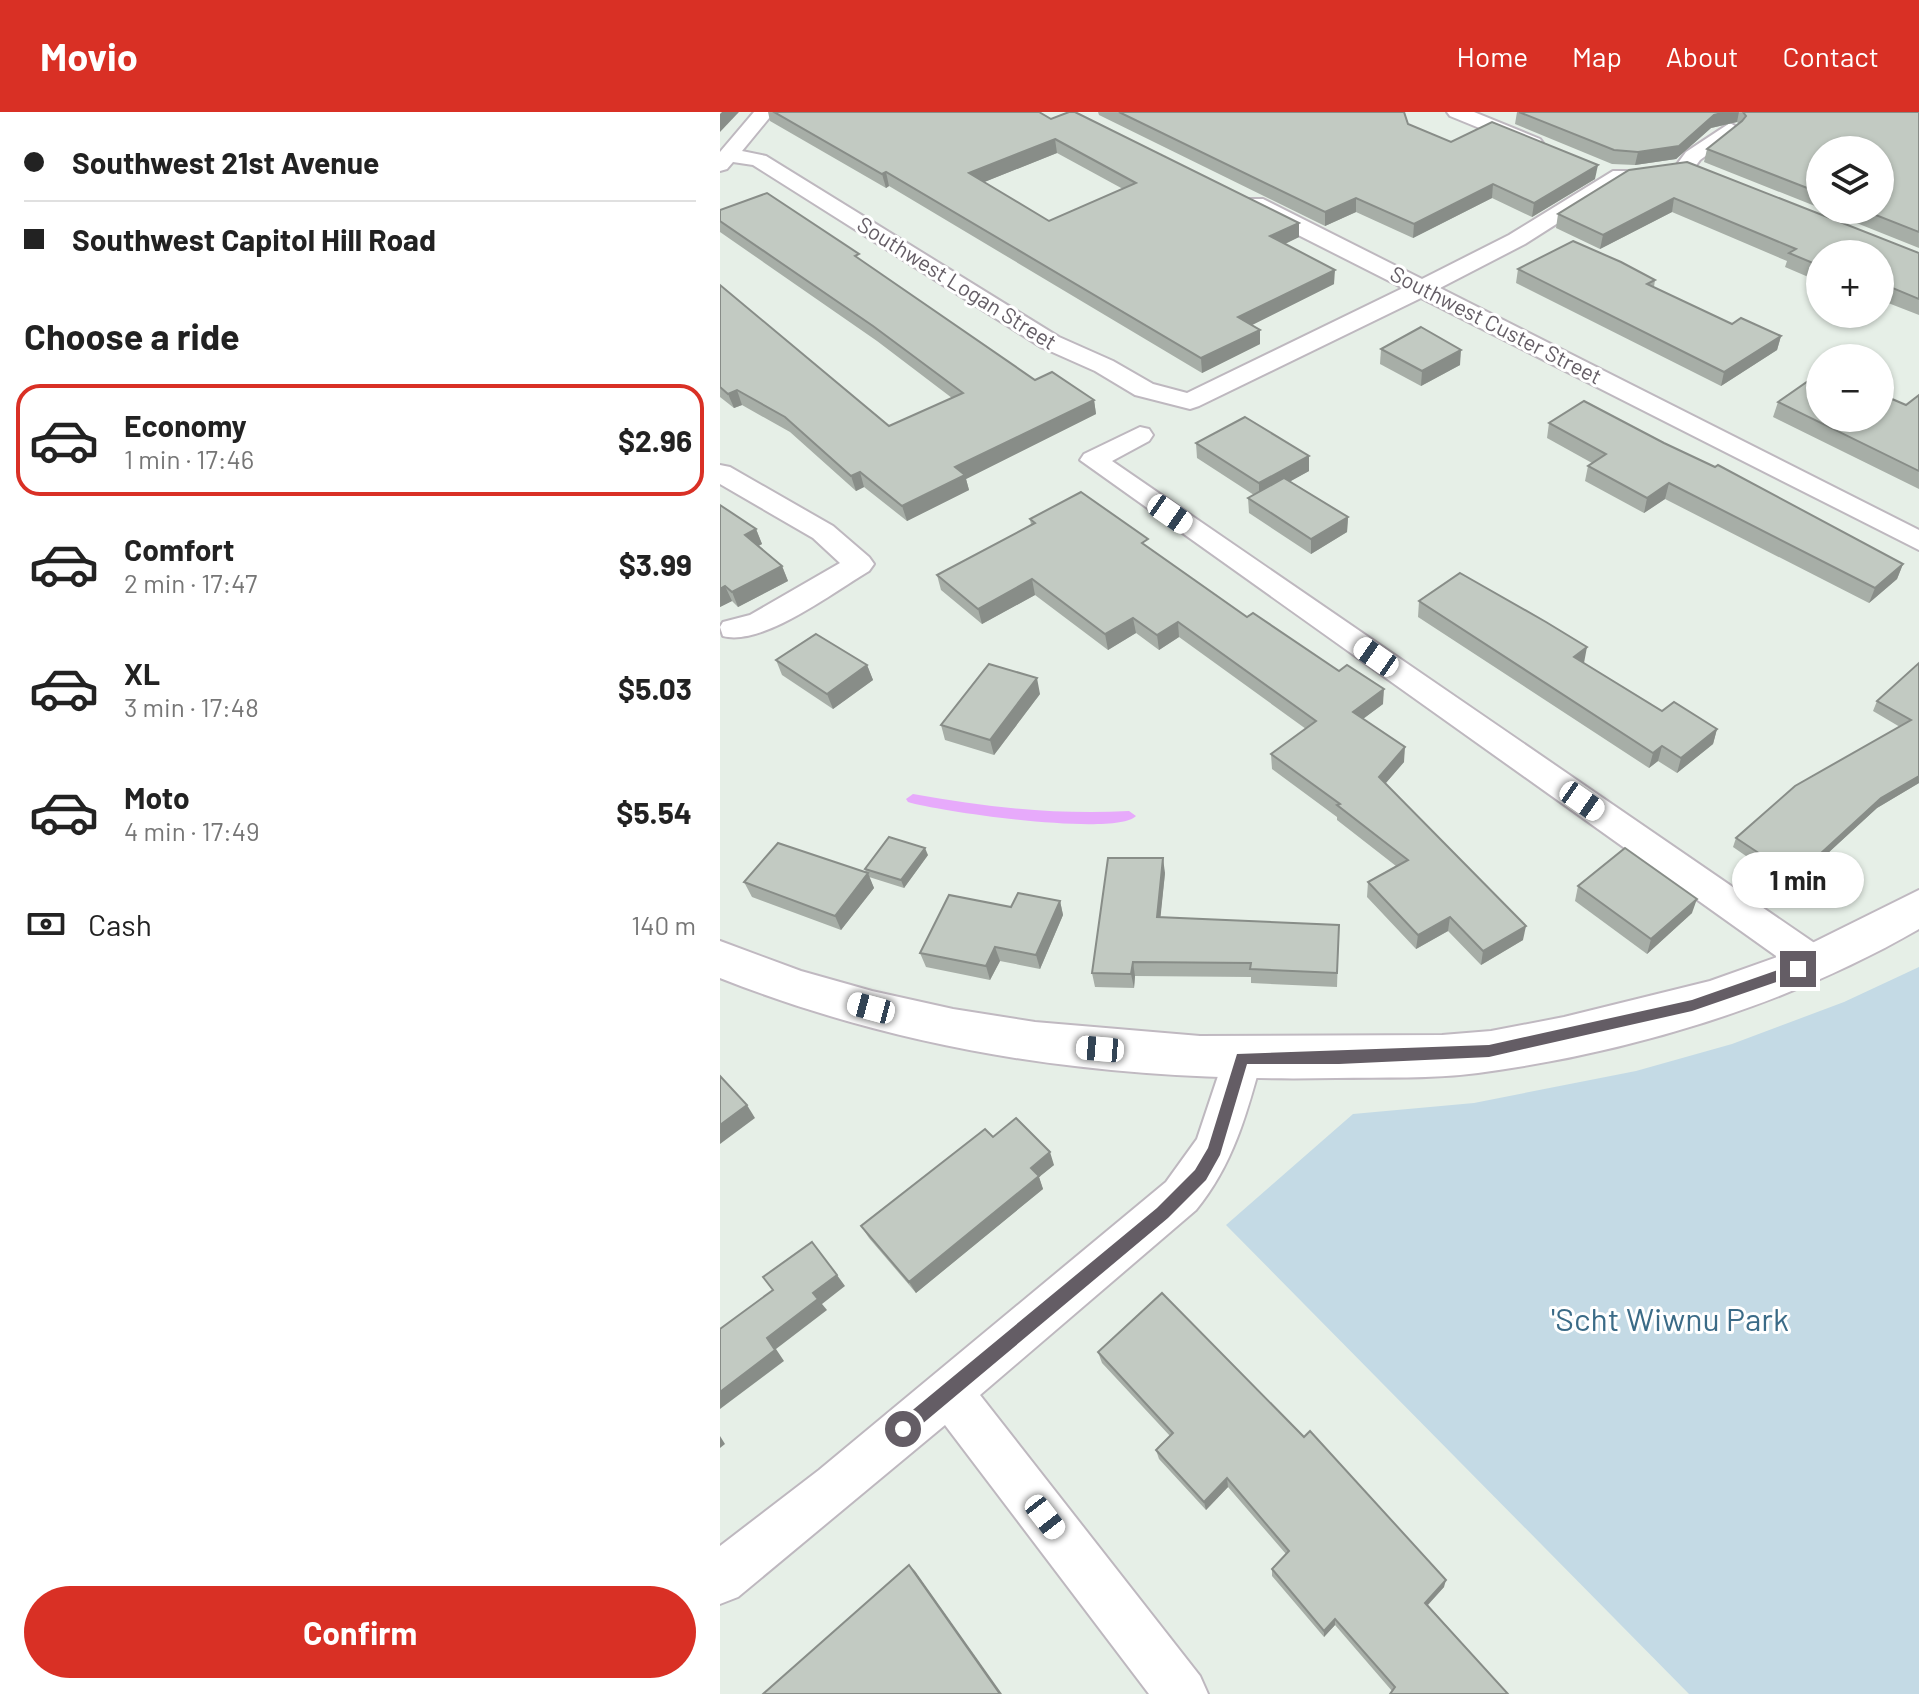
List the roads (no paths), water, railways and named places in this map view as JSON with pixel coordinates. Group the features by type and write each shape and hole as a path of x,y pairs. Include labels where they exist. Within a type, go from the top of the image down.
{"street":[{"path":"724,160 764,112"},
{"path":"1457,112 1556,153"},
{"path":"1685,169 1693,156 1730,129"},
{"name":"Southwest Logan Street","path":"724,160 759,160 1058,346 1104,366 1144,390 1190,401 1264,361 1426,289"},
{"path":"1426,289 1520,239 1609,173 1644,174"},
{"name":"Southwest Custer Street","path":"1237,195 1919,541"},
{"path":"1140,435 1093,460 1813,962"},
{"path":"720,473 823,532 859,564 760,622 734,629"},
{"path":"720,959 787,984 898,1016 958,1029 1072,1047 1201,1058 1339,1058 1489,1051 1692,1006 1782,976 1919,907"},
{"path":"720,1579 836,1487 1171,1206 1201,1175 1215,1150 1242,1058"},
{"path":"947,1391 1182,1694"}],"waterway":[{"path":"913,799 1020,815 1074,818 1129,816"}],"park label":[{"name":"'Scht Wiwnu Park","path":"1670,1320"}]}
